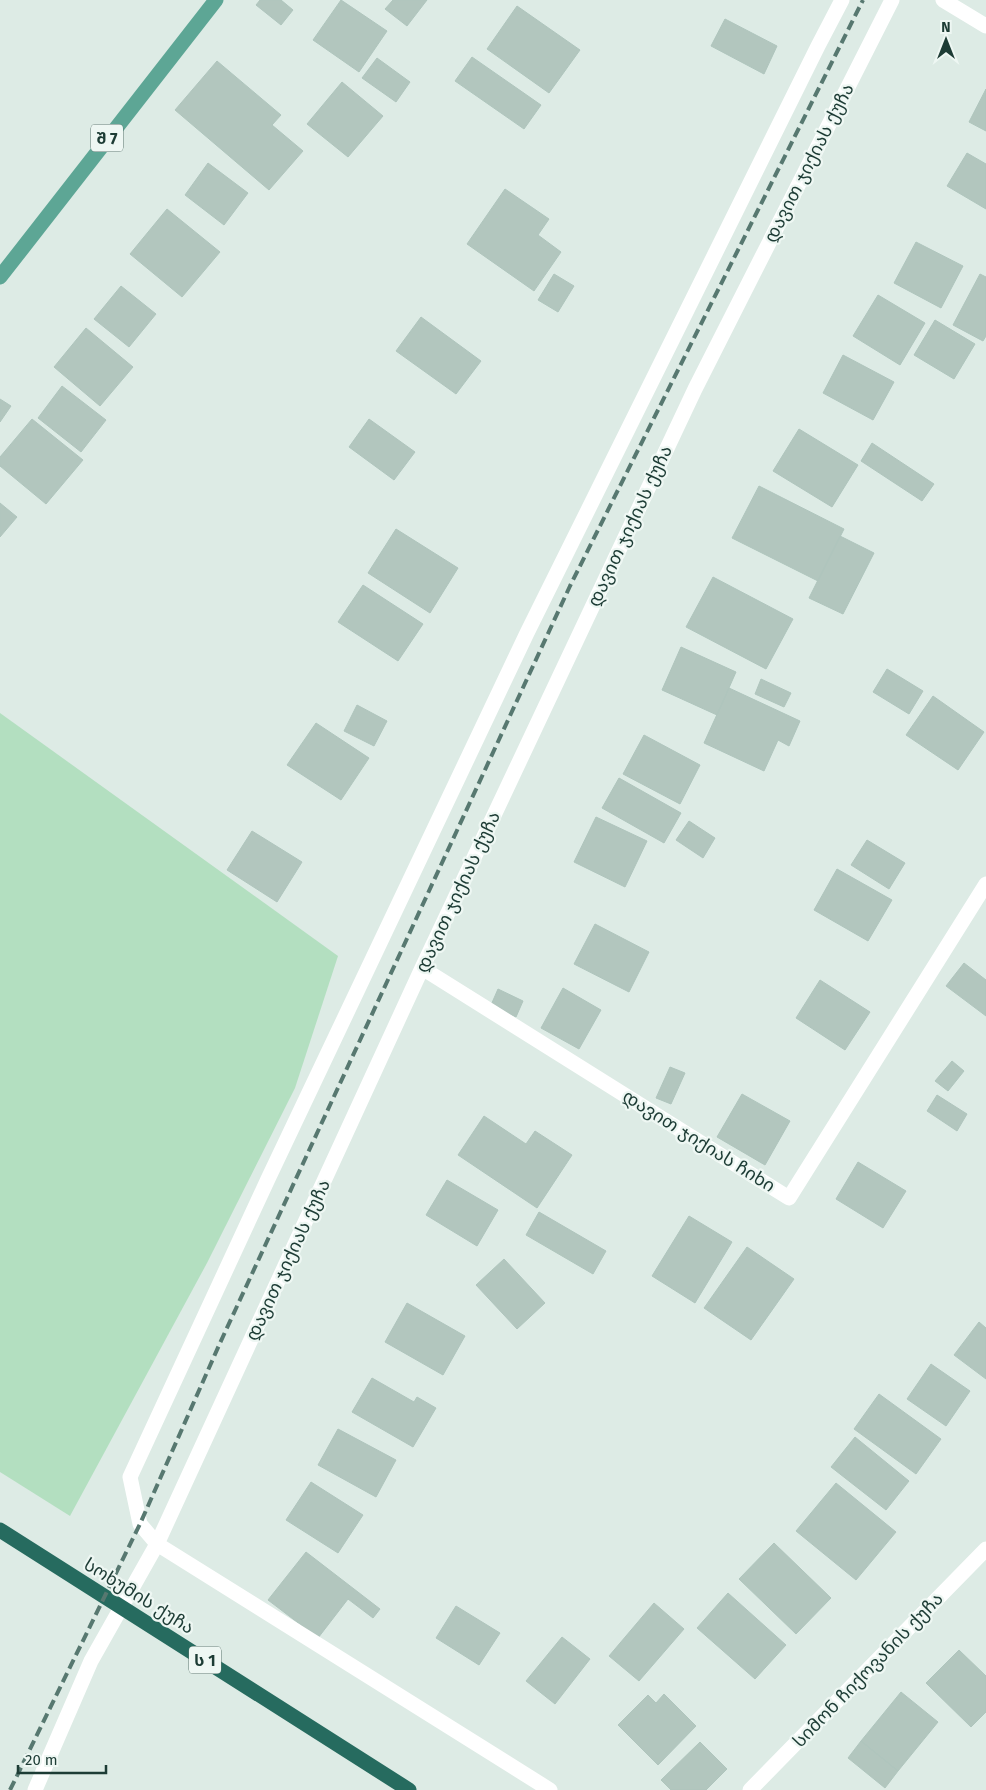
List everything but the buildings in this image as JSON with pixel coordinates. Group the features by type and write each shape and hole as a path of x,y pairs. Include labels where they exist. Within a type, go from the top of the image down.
{"highway":[{"name":"სოხუმის ქუჩა","path":"0,1530 409,1790"}],"main road":[{"name":"შ 7","path":"0,277 216,0"}],"street":[{"path":"550,1790 157,1544 140,1524 130,1477 281,1152 527,633 842,0"},
{"name":"დავით ჯიქიას ქუჩა","path":"35,1790 91,1661 157,1544 422,968 695,389 892,0"},
{"path":"944,0 986,26"},
{"name":"დავით ჯიქიას ჩიხი","path":"422,968 789,1198 986,884"},
{"name":"სიმონ ჩიქოვანის ქუჩა","path":"750,1790 986,1549"}],"green space":[{"path":"0,713 338,956 295,1088 207,1263 70,1516 0,1472"}],"railway":[{"path":"10,1790 140,1524 220,1343 570,586 863,0"}]}
